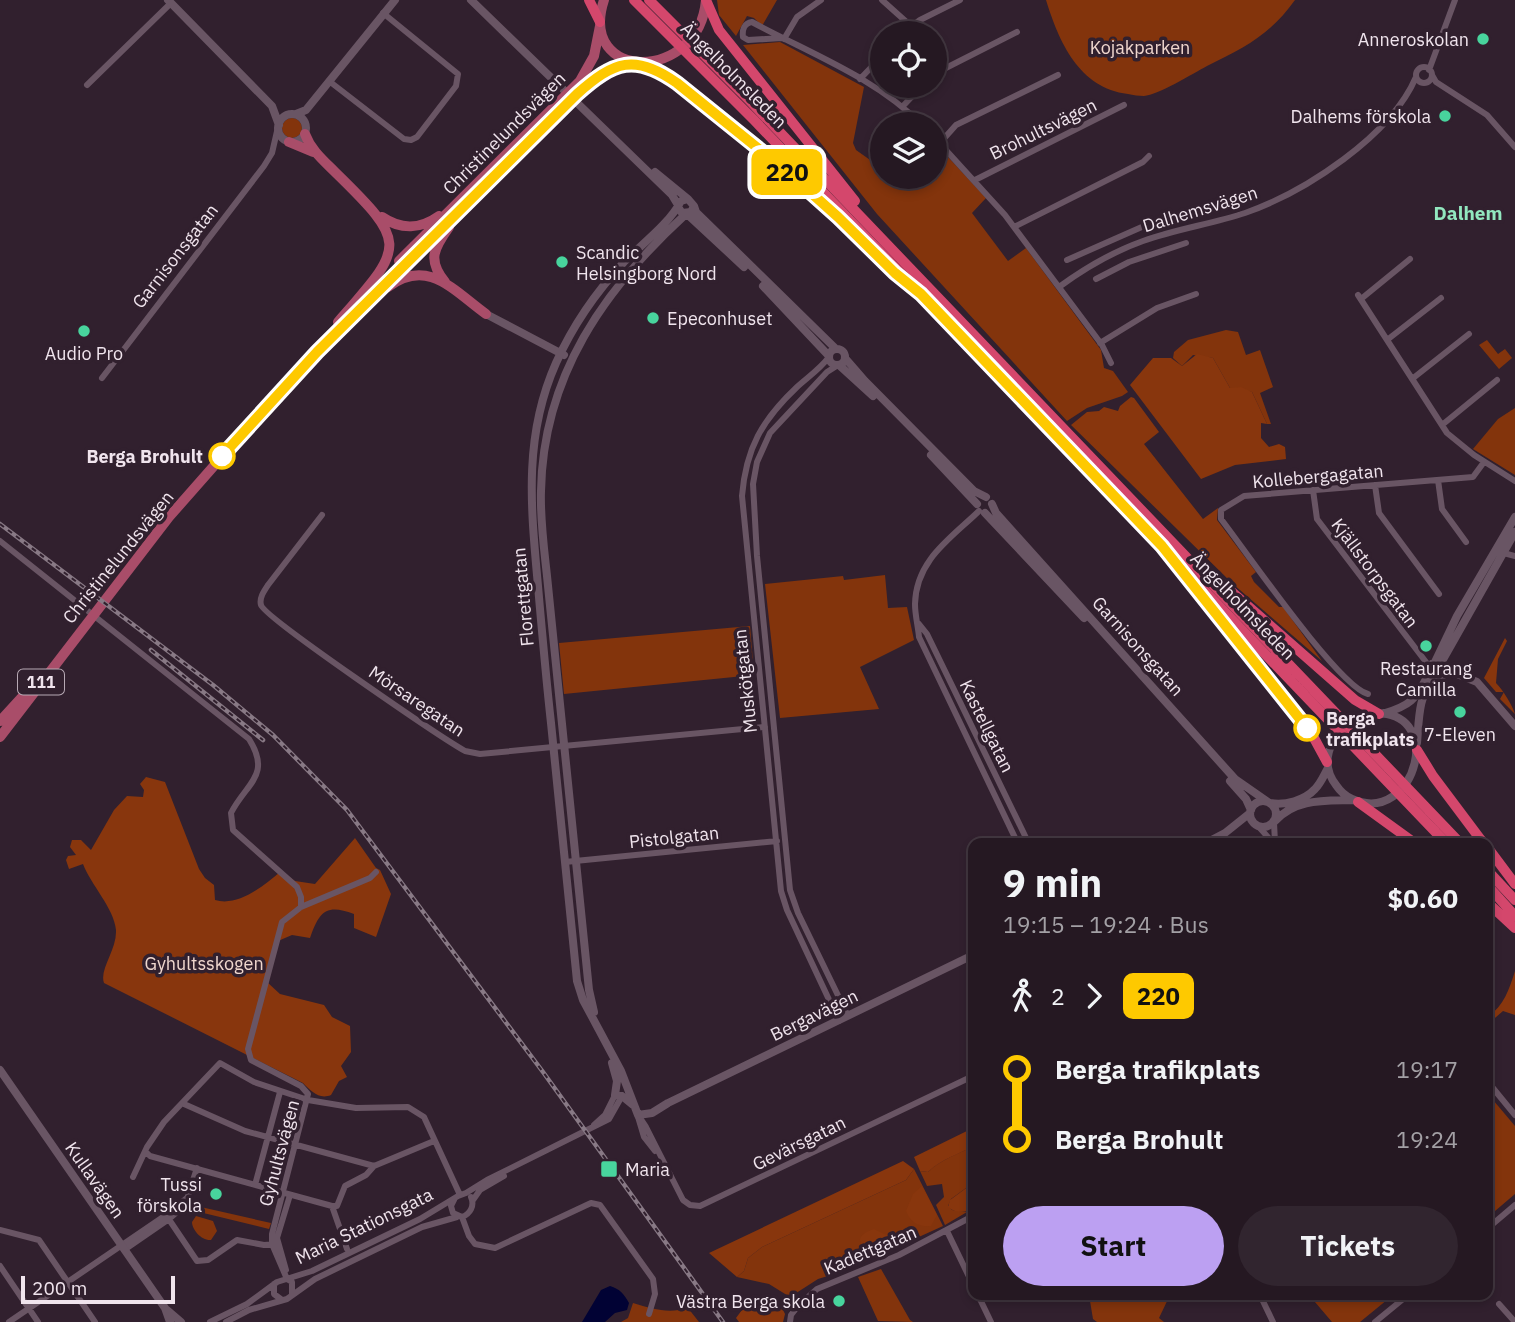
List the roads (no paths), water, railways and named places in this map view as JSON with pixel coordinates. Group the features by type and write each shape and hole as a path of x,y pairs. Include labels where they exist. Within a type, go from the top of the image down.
{"highway":[{"path":"589,0 600,24"},
{"name":"Ängelholmsleden","path":"634,0 754,120 1441,838"},
{"name":"Ängelholmsleden","path":"649,0 881,237 1455,838"},
{"path":"706,0 719,30 881,237"},
{"path":"638,64 661,72 677,83 790,174 921,294"},
{"path":"1147,515 1163,526 1223,584 1355,700 1380,714"},
{"path":"1162,546 1314,737 1327,765"},
{"path":"1417,748 1433,776 1480,838"},
{"path":"1356,801 1408,838"},
{"path":"1493,855 1515,884"},
{"path":"1493,876 1515,900"},
{"path":"1493,892 1515,916"},
{"path":"1493,908 1515,928"}],"main road":[{"name":"111","path":"600,24 604,0"},
{"name":"111","path":"638,64 656,62 690,42 699,29 706,0"},
{"path":"600,24 603,39 610,49 618,56 638,64"},
{"name":"Christinelundsvägen","path":"575,91 591,63 600,24"},
{"name":"Christinelundsvägen","path":"0,728 164,513 258,406 338,322 469,191 575,91 610,70 638,64"},
{"name":"Christinelundsvägen","path":"0,737 169,517 272,400 489,181 565,100"},
{"path":"306,132 316,153 373,210 388,232 390,244 387,260 378,277 338,322"},
{"path":"288,141 316,153"},
{"path":"448,285 434,265 436,248 448,228 489,181"},
{"path":"373,210 396,225 414,227 433,220 469,191"},
{"path":"358,311 407,276 427,275 448,285 486,314"},
{"path":"0,722 25,694"}],"street":[{"path":"278,126 284,117 306,110 395,0"},
{"name":"Garnisonsgatan","path":"471,0 672,195 680,211 754,277 831,354"},
{"path":"783,38 797,17 821,0"},
{"path":"882,0 905,21"},
{"path":"919,21 947,4 960,0"},
{"path":"1455,0 1427,76 1487,115 1515,147"},
{"path":"87,85 169,1 276,111 279,134 288,141 300,140 306,132 320,92"},
{"path":"329,81 404,139 417,137 456,86 458,74 383,13"},
{"path":"783,38 748,40 743,37 743,29 747,23 752,22 783,38 860,79 909,112"},
{"path":"947,67 1017,32"},
{"path":"860,79 870,69"},
{"path":"947,135 956,125 1058,75"},
{"name":"Dalhemsvägen","path":"1059,286 1091,264 1123,249 1161,235 1245,213 1290,193 1358,148 1412,88 1427,76"},
{"path":"903,106 911,98"},
{"path":"269,103 304,120 306,132"},
{"name":"Brohultsvägen","path":"975,180 1125,105"},
{"name":"Garnisonsgatan","path":"272,153 278,126"},
{"name":"Garnisonsgatan","path":"102,378 272,153 288,141"},
{"name":"Garnisonsgatan","path":"616,143 691,202 701,216 831,354 832,363 841,363 865,381 974,491 989,501 996,513 1235,779 1269,802"},
{"name":"Brohultsvägen","path":"947,150 1014,227 1109,355 1111,363"},
{"path":"1014,227 1143,162 1149,156"},
{"path":"678,206 682,200 691,202 692,211 686,214"},
{"name":"Florettgatan","path":"633,1105 620,1082 577,981 530,479 538,417 561,354 576,325 598,293 635,251 674,214 678,206"},
{"name":"Florettgatan","path":"597,1025 589,990 575,861 541,490 549,422 571,359 604,303 686,214"},
{"name":"Dalhemsvägen","path":"1067,260 1169,215"},
{"name":"Dalhemsvägen","path":"1096,279 1129,262 1186,243"},
{"name":"Dalhemsvägen","path":"1123,249 1129,262"},
{"path":"1085,252 1091,264"},
{"path":"1410,259 1359,297 1442,425 1457,443 1515,481"},
{"path":"1100,344 1157,308 1196,294"},
{"path":"1387,340 1441,298"},
{"path":"486,314 571,359"},
{"path":"1412,379 1469,334"},
{"name":"Garnisonsgatan","path":"831,354 843,351 841,363"},
{"name":"Muskötgatan","path":"831,354 768,418 756,438 746,464 742,496 764,727 785,906 839,1021"},
{"name":"Garnisonsgatan","path":"841,363 1099,633 1246,799 1250,811"},
{"name":"Muskötgatan","path":"841,363 827,372 771,433 760,454 754,474 757,556 793,902 848,1016"},
{"path":"1442,425 1497,380"},
{"name":"Kollebergagatan","path":"1368,694 1360,690 1326,658 1220,517 1221,510 1242,496 1473,477 1485,462"},
{"path":"1438,480 1442,509 1466,541"},
{"path":"1375,485 1381,517 1439,594"},
{"name":"Kjällstorpsgatan","path":"1312,490 1317,519 1436,670"},
{"path":"980,499 989,501 991,510 980,509 980,499"},
{"name":"Kastellgatan","path":"980,509 927,561 917,587 915,603 919,637 1015,838"},
{"name":"Mörsaregatan","path":"322,514 262,594 260,602 266,612 465,751 480,754 774,726"},
{"path":"1215,838 1249,826 1267,827 1289,809 1310,802 1375,802 1386,799 1401,789 1413,774 1427,687 1515,517"},
{"path":"1498,551 1515,531"},
{"path":"0,541 249,739 258,757 258,770 254,783 232,813 233,830 297,887 301,907"},
{"path":"1498,551 1515,556"},
{"name":"Kastellgatan","path":"918,623 927,634 1026,838"},
{"path":"1436,670 1473,680 1486,690 1515,726"},
{"path":"1225,833 1259,802 1281,804 1305,797 1315,789 1327,765 1330,748 1341,730 1358,718 1403,708 1412,702 1436,670"},
{"path":"1380,714 1403,724 1417,748"},
{"path":"1327,765 1338,788 1356,801"},
{"path":"1269,802 1276,809 1275,838"},
{"path":"1250,811 1252,820 1269,838"},
{"name":"Pistolgatan","path":"565,862 785,840"},
{"name":"Gyhultsvägen","path":"287,1279 285,1263 274,1244 308,1094 304,1087 253,1061 248,1052 278,934 286,917 301,907 370,878 376,872"},
{"name":"Bergavägen","path":"638,1115 968,957"},
{"path":"133,1177 164,1122 184,1104 220,1063 254,1082 308,1100 356,1108 413,1109 424,1117 463,1194 472,1200"},
{"name":"Kullavägen","path":"0,1070 164,1308 170,1322"},
{"name":"Gevärsgatan","path":"619,1095 633,1105 644,1137 659,1156 683,1200 690,1205 703,1206 968,1078"},
{"name":"Maria Stationsgata","path":"210,1322 247,1304 274,1284 312,1271 609,1119 619,1095 620,1082"},
{"path":"1493,1088 1515,1115"},
{"path":"255,1185 280,1092"},
{"path":"184,1104 229,1125 374,1166"},
{"path":"146,1152 150,1156 337,1206 345,1186 374,1166 434,1141"},
{"name":"Maria Stationsgata","path":"226,1322 249,1310 287,1299 315,1279 422,1227 470,1212 472,1200 480,1190 519,1165"},
{"path":"9,1322 185,1205 197,1168"},
{"name":"Maria Stationsgata","path":"454,1200 452,1210 459,1217"},
{"path":"459,1217 475,1244 495,1248 591,1203 600,1205 653,1279 654,1294 649,1314"},
{"path":"1493,1224 1515,1205"},
{"path":"331,1206 346,1249"},
{"path":"168,1217 197,1261 208,1260 237,1240 274,1244"},
{"name":"Kadettgatan","path":"790,1322 791,1315 798,1306 817,1289 899,1255 968,1219"},
{"path":"0,1230 39,1240 95,1322"},
{"path":"947,1231 968,1275"},
{"path":"0,1266 38,1322"},
{"name":"Maria Stationsgata","path":"287,1279 293,1285 292,1294"},
{"path":"274,1284 274,1294 282,1300"},
{"path":"980,1300 991,1322"},
{"path":"1262,1300 1273,1322"},
{"path":"1375,1322 1402,1300"},
{"path":"1499,1304 1515,1322"},
{"name":"Kullavägen","path":"164,1308 181,1322"}],"railway":[{"path":"0,524 213,685 273,735 347,810 543,1072 723,1322"},
{"path":"151,650 263,740"}],"place":[{"name":"Anneroskolan","path":"1483,39"},
{"name":"Dalhems förskola","path":"1445,116"},
{"name":"Scandic Helsingborg Nord","path":"562,262"},
{"name":"Epeconhuset","path":"653,318"},
{"name":"Audio Pro","path":"84,331"},
{"name":"Berga Brohult","path":"222,456"},
{"name":"Restaurang Camilla","path":"1426,646"},
{"name":"7-Eleven","path":"1460,712"},
{"name":"Berga trafikplats","path":"1307,728"},
{"name":"Maria","path":"609,1169"},
{"name":"Tussi förskola","path":"216,1194"},
{"name":"Västra Berga skola","path":"839,1301"}],"district":[{"name":"Dalhem","path":"1468,213"}],"park label":[{"name":"Kojakparken","path":"1140,47"},
{"name":"Gyhultsskogen","path":"204,963"}]}
